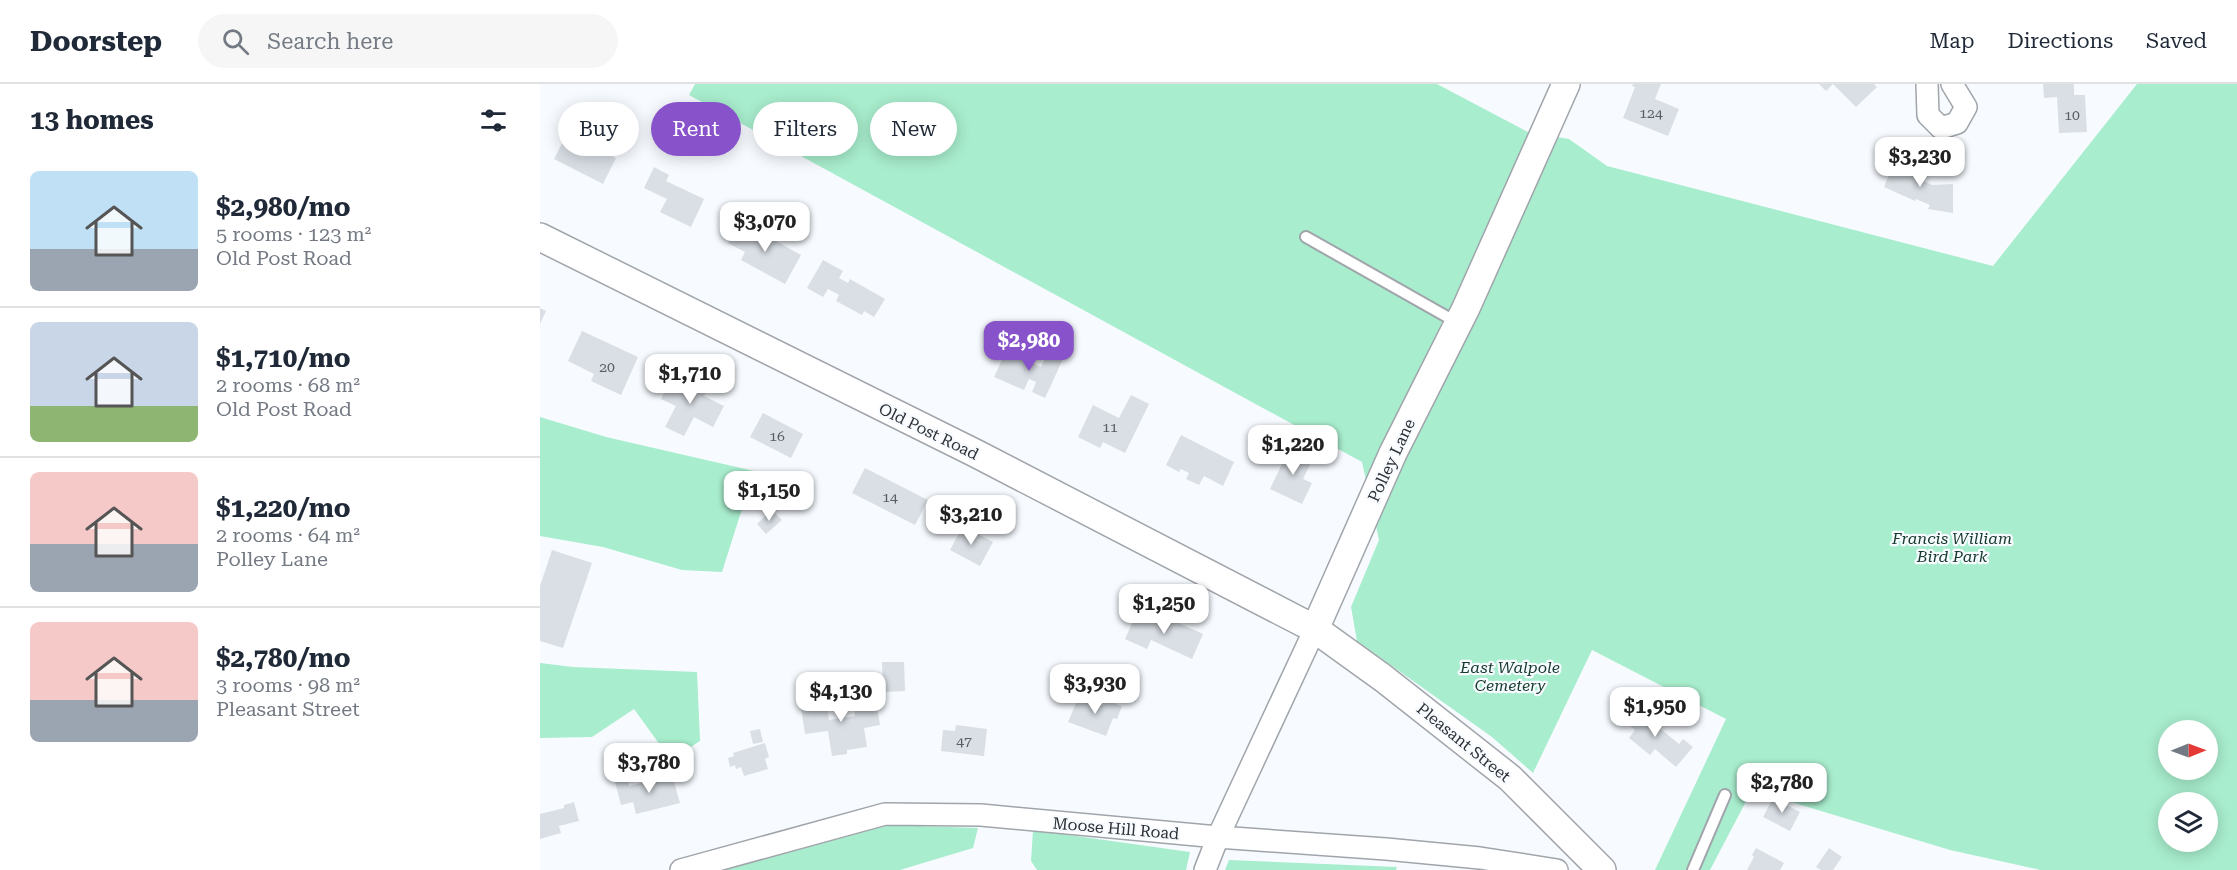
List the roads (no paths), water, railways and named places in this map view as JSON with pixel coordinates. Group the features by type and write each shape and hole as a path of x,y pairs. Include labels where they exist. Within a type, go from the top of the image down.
{"street":[{"name":"Polley Lane","path":"1205,870 1393,453 1459,323 1566,84"},
{"path":"1927,84 1928,115 1941,128 1958,123 1966,107 1952,84"},
{"name":"Old Post Road","path":"540,237 975,453 1315,628"},
{"name":"Pleasant Street","path":"1315,628 1383,678 1510,778 1602,870"},
{"name":"Moose Hill Road","path":"681,870 885,814 981,815 1218,837 1398,850 1480,858 1557,870"}],"lane":[{"path":"1306,237 1459,323"},
{"path":"1693,870 1725,795"}],"park label":[{"name":"Francis William Bird Park","path":"1952,547"},
{"name":"East Walpole Cemetery","path":"1510,676"}]}
